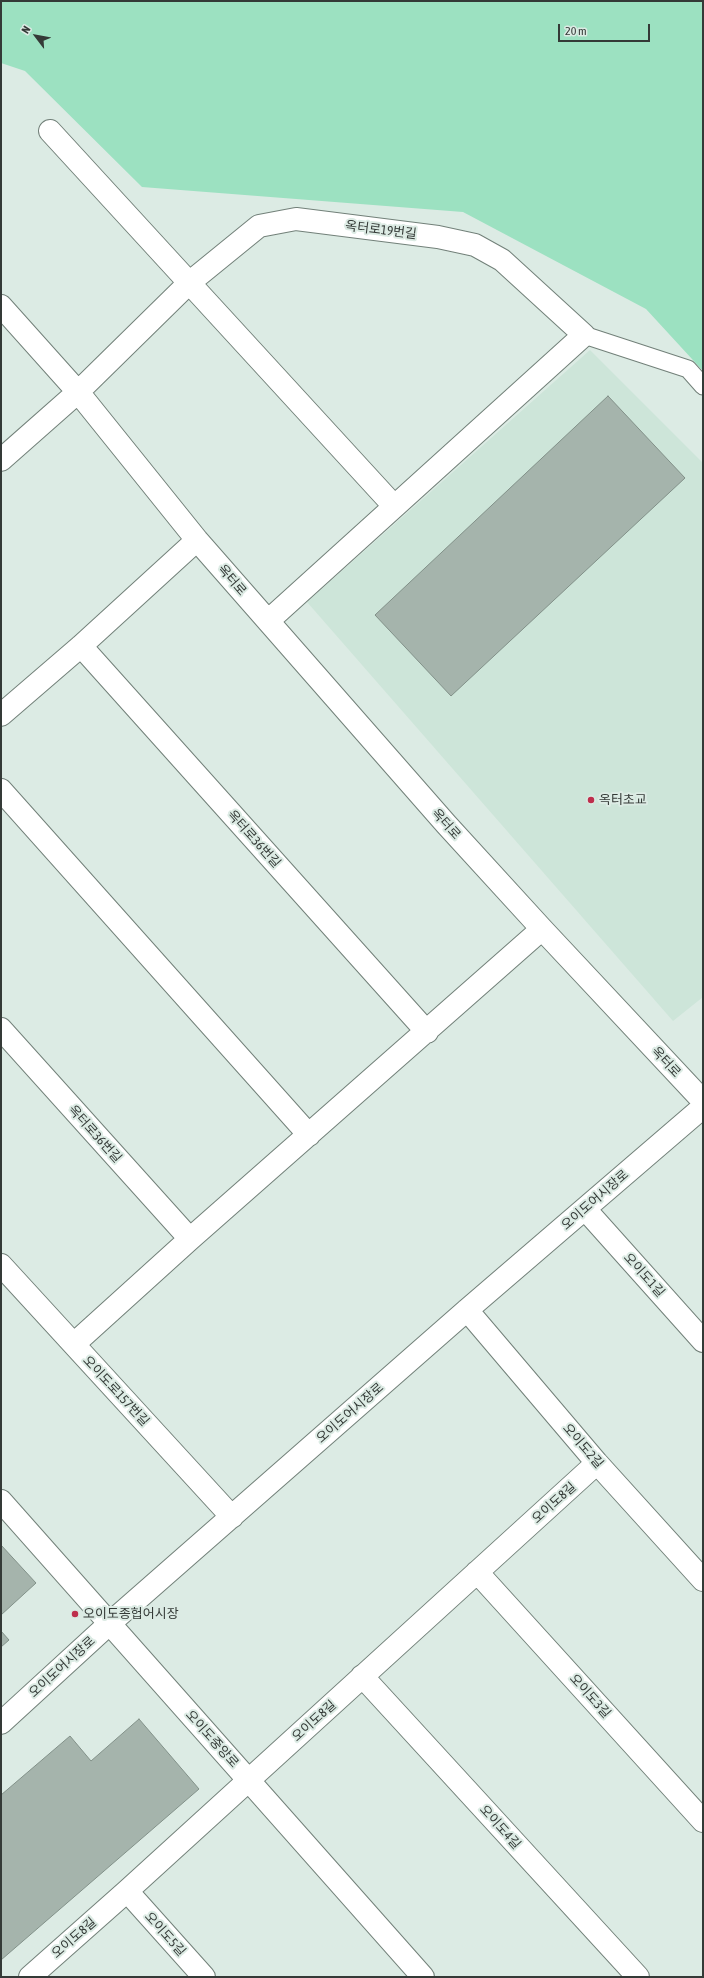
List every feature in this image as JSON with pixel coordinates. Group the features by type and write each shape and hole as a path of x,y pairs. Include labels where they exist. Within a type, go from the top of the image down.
{"street":[{"path":"50,131 394,506"},
{"name":"옥터로19번길","path":"78,392 189,283 259,226 296,219 438,238 475,245 502,260 584,335"},
{"name":"옥터로","path":"1,306 78,392 197,540 446,824 703,1101"},
{"path":"268,621 584,335"},
{"path":"1,460 78,392"},
{"path":"1,715 81,646 197,540"},
{"name":"옥터로36번길","path":"81,646 426,1032"},
{"path":"1,790 309,1135"},
{"path":"74,1344 190,1239 542,929"},
{"name":"옥터로36번길","path":"1,1029 190,1239"},
{"name":"오이도어시장로","path":"1,1723 232,1516 467,1310 703,1107"},
{"name":"오이도1길","path":"585,1209 703,1341"},
{"name":"오이도로157번길","path":"1,1265 232,1516"},
{"name":"오이도2길","path":"467,1310 597,1463 703,1579"},
{"name":"오이도8길","path":"30,1977 127,1891 597,1463"},
{"name":"오이도중앙로","path":"1,1501 423,1977"},
{"name":"오이도3길","path":"477,1572 703,1821"},
{"name":"오이도4길","path":"362,1676 638,1977"},
{"name":"오이도5길","path":"127,1891 204,1977"}],"lane":[{"name":"옥터로19번길","path":"584,335 688,369 703,386"}],"shaded area":[{"name":"옥터초교","path":"590,350 703,463 703,997 673,1021 307,602"}],"green space":[{"path":"1,1 703,1 703,371 646,309 463,212 142,187 25,71 1,63"}],"building":[{"path":"608,396 685,478 451,696 375,615"},
{"path":"1,1545 36,1583 1,1615"},
{"path":"1,1631 9,1640 1,1647"},
{"path":"139,1719 199,1789 1,1960 1,1795 70,1736 91,1761"}],"place":[{"name":"옥터초교","path":"591,800"},
{"name":"오이도종헙어시장","path":"75,1614"}]}
